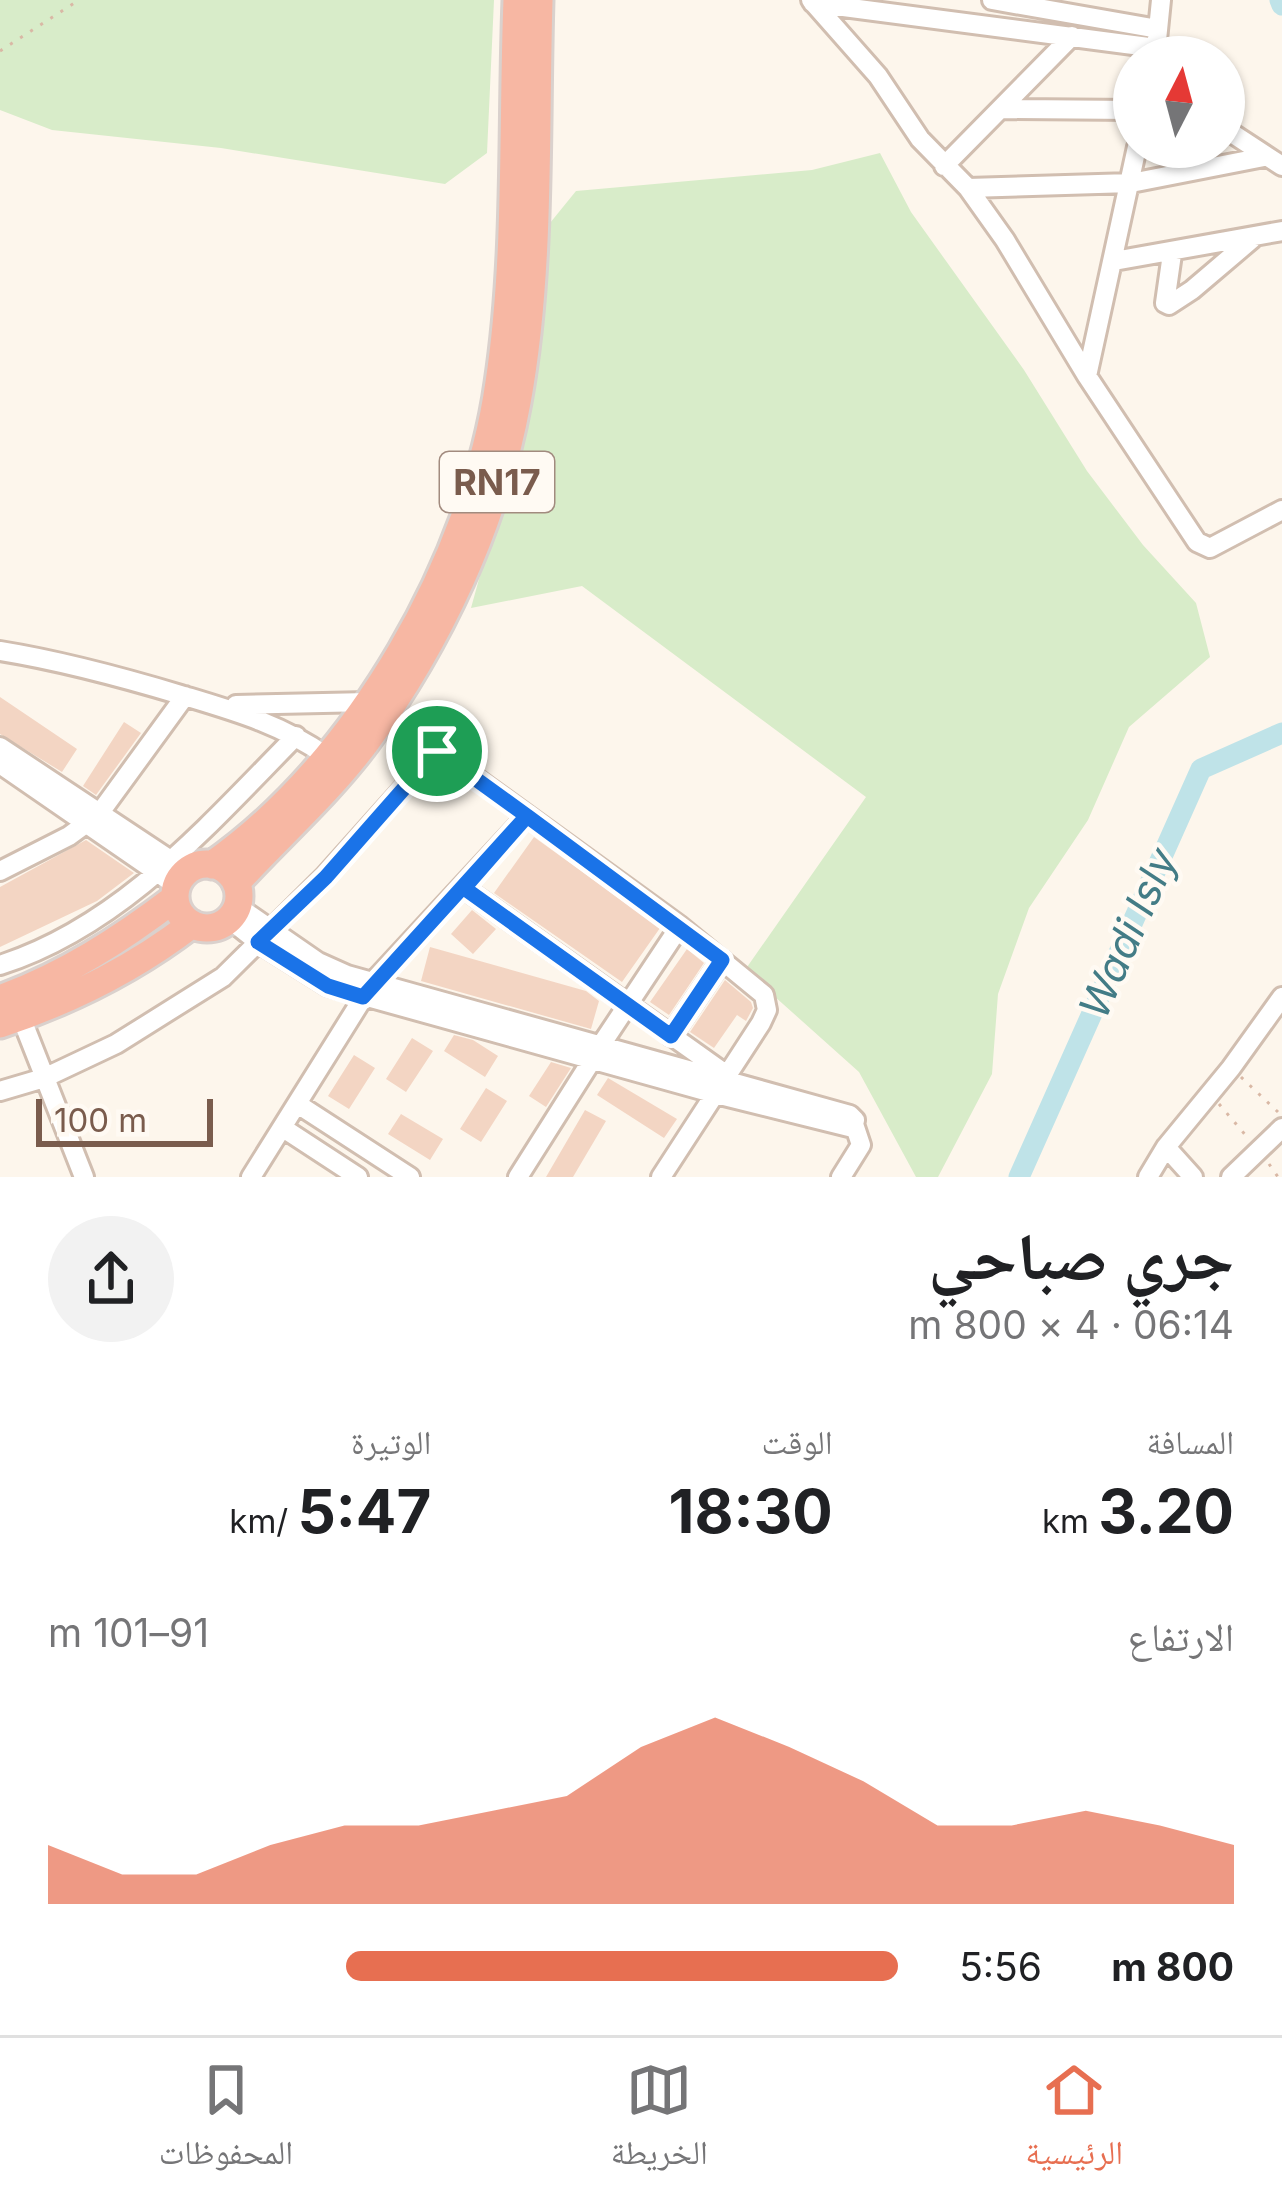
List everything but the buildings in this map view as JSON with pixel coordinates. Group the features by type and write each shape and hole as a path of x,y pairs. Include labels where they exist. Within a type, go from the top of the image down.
{"highway":[{"name":"RN17","path":"7,1013 33,987 108,947 180,876 254,836 326,756 378,708 452,549 487,447 505,344 517,0"},
{"name":"RN17","path":"234,903 330,785 465,569 509,442 529,295 538,0"},
{"path":"226,871 234,903 212,927 193,924 180,913 180,876 226,871"},
{"path":"7,1013 65,999 157,951 193,924"}],"street":[{"path":"992,0 1020,2 1130,36"},
{"path":"1157,36 1161,0"},
{"path":"812,1 888,5 1113,40"},
{"path":"812,1 878,76 920,139 968,188 1177,514 1204,547 1221,543 1282,510"},
{"path":"1017,28 1020,2"},
{"path":"944,166 1072,36"},
{"path":"1001,110 1113,110"},
{"path":"1245,143 1273,162"},
{"path":"968,188 1131,183 1273,162"},
{"path":"1087,376 1134,168"},
{"path":"1114,261 1282,231"},
{"path":"1172,254 1165,289 1169,305 1255,236"},
{"path":"0,651 64,662 251,715 326,756"},
{"path":"0,871 93,819 185,696"},
{"path":"219,706 296,701 378,708 680,926 764,994 767,1004 761,1024 661,1177"},
{"path":"0,965 180,876 296,736"},
{"path":"0,747 93,819"},
{"path":"0,1091 44,1078 116,1044 223,977 326,877 437,751"},
{"path":"0,764 180,876"},
{"path":"251,1177 368,989 527,816"},
{"path":"464,888 671,1036 722,1084"},
{"path":"234,903 264,936 328,986 368,989 722,1084 847,1129 854,1124 861,1144 842,1177"},
{"path":"518,1177 680,926"},
{"path":"671,1036 722,960"},
{"path":"1148,1177 1282,997"},
{"path":"7,1013 44,1078 84,1177"},
{"path":"298,1105 410,1177"},
{"path":"283,1128 358,1177"},
{"path":"1231,1177 1282,1128"},
{"path":"1166,1147 1193,1177"}],"path":[{"path":"0,50 79,0"},
{"path":"1232,1068 1282,1116"},
{"path":"1210,1094 1278,1177"}],"green space":[{"path":"0,0 494,0 487,153 445,184 221,148 52,130 0,110"},
{"path":"880,153 911,212 1024,370 1087,471 1143,545 1196,603 1210,657 1129,727 1088,820 1029,908 998,994 992,1074 938,1177 916,1177 859,1072 745,970 866,797 582,586 471,608 492,532 537,239 576,191 812,170"}],"waterway":[{"name":"Wadi Isly","path":"1280,0 1282,5"},
{"name":"Wadi Isly","path":"1019,1177 1201,769 1282,733"}],"route":[{"path":"437,751 326,877 258,942 328,986 363,997 527,816 722,960 671,1036 464,888 527,816 437,751"}]}
